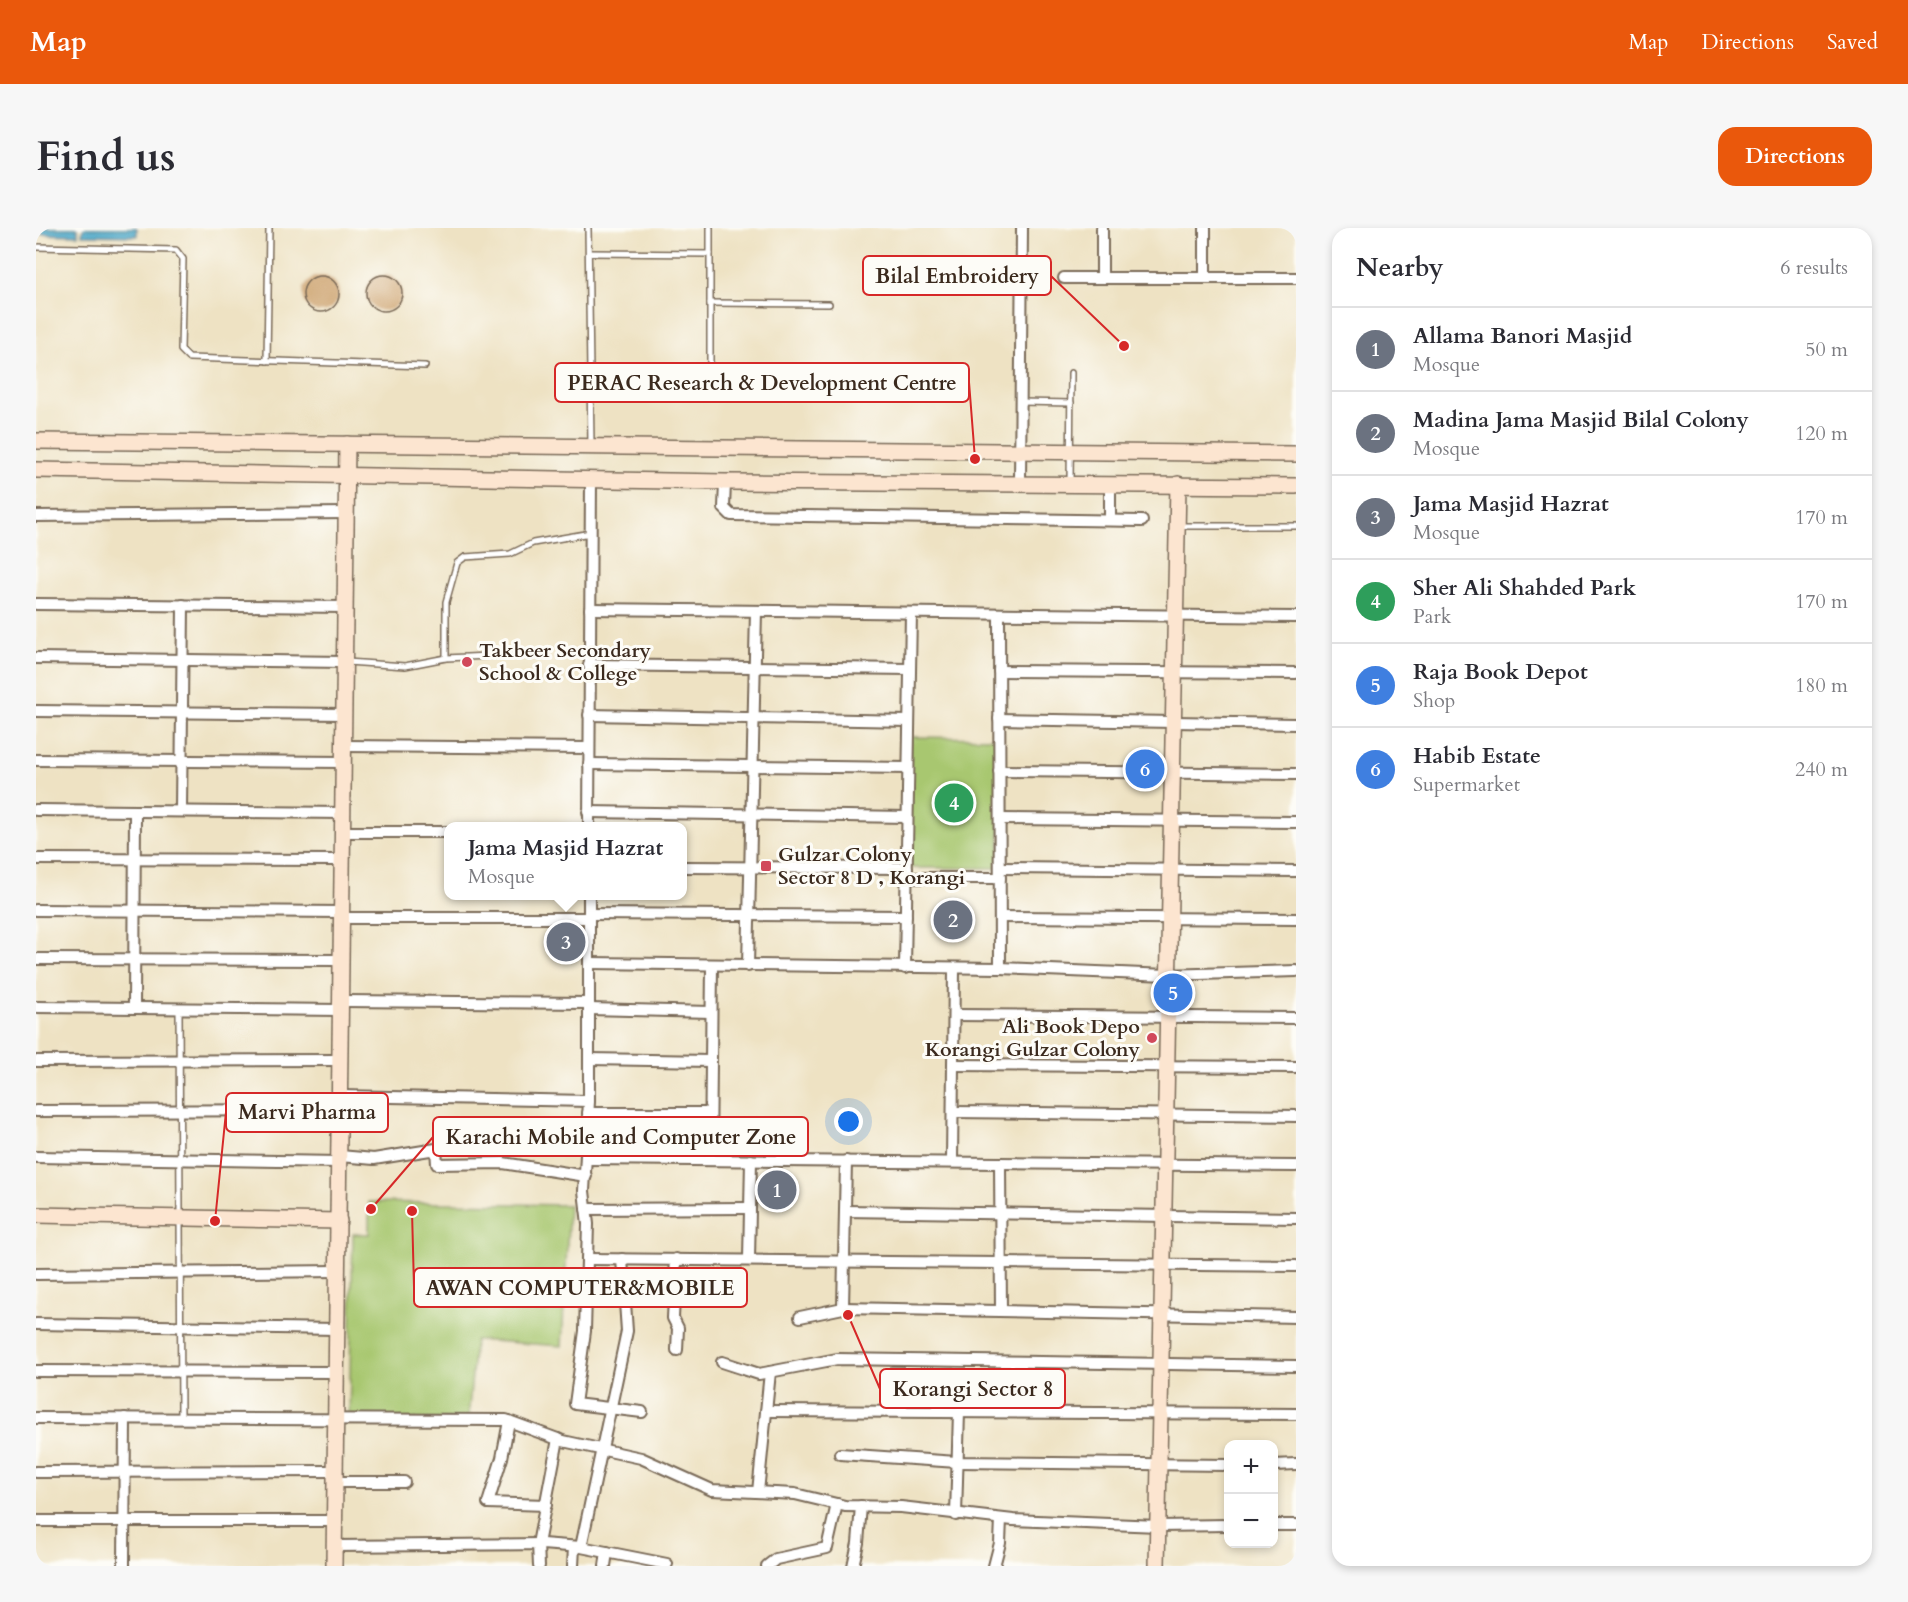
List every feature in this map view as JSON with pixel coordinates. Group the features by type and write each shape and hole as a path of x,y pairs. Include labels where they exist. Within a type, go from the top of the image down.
{"street":[{"path":"1020,484 1022,228"},
{"path":"1102,228 1102,277"},
{"path":"1204,276 1206,228"},
{"path":"1064,278 1204,276 1296,278"},
{"path":"36,441 1021,453 1296,454"},
{"path":"334,1566 347,444"},
{"path":"36,470 591,478 725,486 1070,484 1142,521"},
{"path":"589,822 591,478"},
{"path":"725,486 724,508 731,515 1110,504 1178,484 1296,486"},
{"path":"1157,1566 1178,484"},
{"path":"36,516 347,513"},
{"path":"36,604 346,607"},
{"path":"182,811 183,605"},
{"path":"590,609 1296,617"},
{"path":"748,966 756,611"},
{"path":"905,968 911,613"},
{"path":"999,614 1000,968"},
{"path":"36,658 346,662"},
{"path":"589,665 910,669"},
{"path":"999,671 1296,674"},
{"path":"36,711 345,714"},
{"path":"589,715 909,721"},
{"path":"999,719 1296,724"},
{"path":"36,760 182,761 344,754 588,748"},
{"path":"588,764 908,768"},
{"path":"999,771 1296,774"},
{"path":"36,810 344,813"},
{"path":"134,1008 135,811"},
{"path":"588,812 908,817"},
{"path":"1000,819 1296,822"},
{"path":"344,832 444,832"},
{"path":"36,859 343,860"},
{"path":"687,867 907,873 1296,871"},
{"path":"589,900 587,1259 585,1331 575,1404 642,1412"},
{"path":"36,910 343,915 906,916"},
{"path":"1000,917 1296,919"},
{"path":"36,959 342,960"},
{"path":"589,963 1000,968 1167,975 1296,971"},
{"path":"710,1160 712,965"},
{"path":"952,1162 954,969"},
{"path":"36,1007 179,1009 341,1005 589,1006 711,1012"},
{"path":"954,1015 1296,1018"},
{"path":"589,1059 711,1061"},
{"path":"36,1061 341,1060"},
{"path":"953,1065 1296,1067"},
{"path":"36,1111 180,1110 340,1103 589,1101"},
{"path":"953,1112 1296,1116"},
{"path":"588,1113 710,1113"},
{"path":"36,1157 375,1159 436,1149 437,1164 503,1163 586,1176"},
{"path":"588,1159 1296,1166"},
{"path":"749,1259 751,1160"},
{"path":"843,1308 846,1161"},
{"path":"1000,1163 1000,1311"},
{"path":"586,1209 750,1208"},
{"path":"845,1211 1296,1218"},
{"path":"36,1215 180,1216 339,1221"},
{"path":"587,1259 844,1259 1296,1266"},
{"path":"573,1566 602,1449 627,1331 621,1259"},
{"path":"676,1259 673,1318 678,1328 677,1350"},
{"path":"36,1274 338,1271"},
{"path":"800,1317 843,1308 1296,1317"},
{"path":"36,1324 337,1329"},
{"path":"722,1362 759,1374 837,1359 1296,1366"},
{"path":"36,1371 337,1372"},
{"path":"758,1492 770,1372"},
{"path":"766,1411 1296,1414"},
{"path":"956,1515 959,1412"},
{"path":"36,1418 509,1421 558,1439 641,1458 712,1490 795,1494 837,1504 901,1507 1001,1519 1158,1526 1224,1525"},
{"path":"124,1566 125,1418"},
{"path":"509,1421 502,1458 488,1503 546,1506"},
{"path":"539,1566 538,1544 558,1439"},
{"path":"840,1454 957,1462 1224,1465"},
{"path":"1278,1464 1296,1464"},
{"path":"36,1472 336,1476 404,1482"},
{"path":"767,1566 776,1559 827,1548 837,1504"},
{"path":"853,1566 858,1544 861,1506"},
{"path":"994,1566 1000,1543 1001,1519"},
{"path":"36,1521 335,1521"},
{"path":"1278,1525 1296,1525"},
{"path":"335,1546 538,1544 577,1547 607,1552 641,1563 667,1564"},
{"path":"605,1566 607,1552"}],"lane":[{"path":"267,361 269,228"},
{"path":"588,228 591,447"},
{"path":"710,228 710,387"},
{"path":"36,247 176,250 183,259 182,350 184,355 198,359 425,366"},
{"path":"589,253 710,254"},
{"path":"710,303 829,304"},
{"path":"1070,484 1071,373"},
{"path":"591,386 836,390"},
{"path":"1021,402 1071,403"},
{"path":"1179,512 1296,526"},
{"path":"446,658 446,602 457,563 465,557 510,554 533,543 591,533"},
{"path":"346,662 405,666 446,658 509,655"},
{"path":"179,1009 181,1418"}],"green space":[{"path":"909,737 999,738 1000,868 907,868"},
{"path":"369,1202 569,1205 562,1346 475,1340 468,1420 349,1419 353,1234 369,1234"}],"water":[{"path":"36,228 78,228 78,235 36,234"},
{"path":"83,228 137,228 137,236 82,235"}],"building":[{"path":"384,275 396,281 402,293 396,305 384,311 372,305 366,293 372,281"},
{"path":"321,276 333,282 339,294 333,306 321,312 309,306 303,294 309,282"}],"place":[{"name":"Bilal Embroidery","path":"1124,346"},
{"name":"PERAC Research & Development Centre","path":"975,459"},
{"name":"Takbeer Secondary School & College","path":"467,662"},
{"name":"Habib Estate","path":"1145,769"},
{"name":"Sher Ali Shahded Park","path":"954,803"},
{"name":"Gulzar Colony Sector 8 D , Korangi","path":"766,866"},
{"name":"Madina Jama Masjid Bilal Colony","path":"953,920"},
{"name":"Jama Masjid Hazrat","path":"566,942"},
{"name":"Raja Book Depot","path":"1173,993"},
{"name":"Ali Book Depo Korangi Gulzar Colony","path":"1152,1038"},
{"name":"Allama Banori Masjid","path":"777,1190"},
{"name":"Karachi Mobile and Computer Zone","path":"371,1209"},
{"name":"AWAN COMPUTER&MOBILE","path":"412,1211"},
{"name":"Marvi Pharma","path":"215,1221"},
{"name":"Korangi Sector 8","path":"848,1315"}]}
